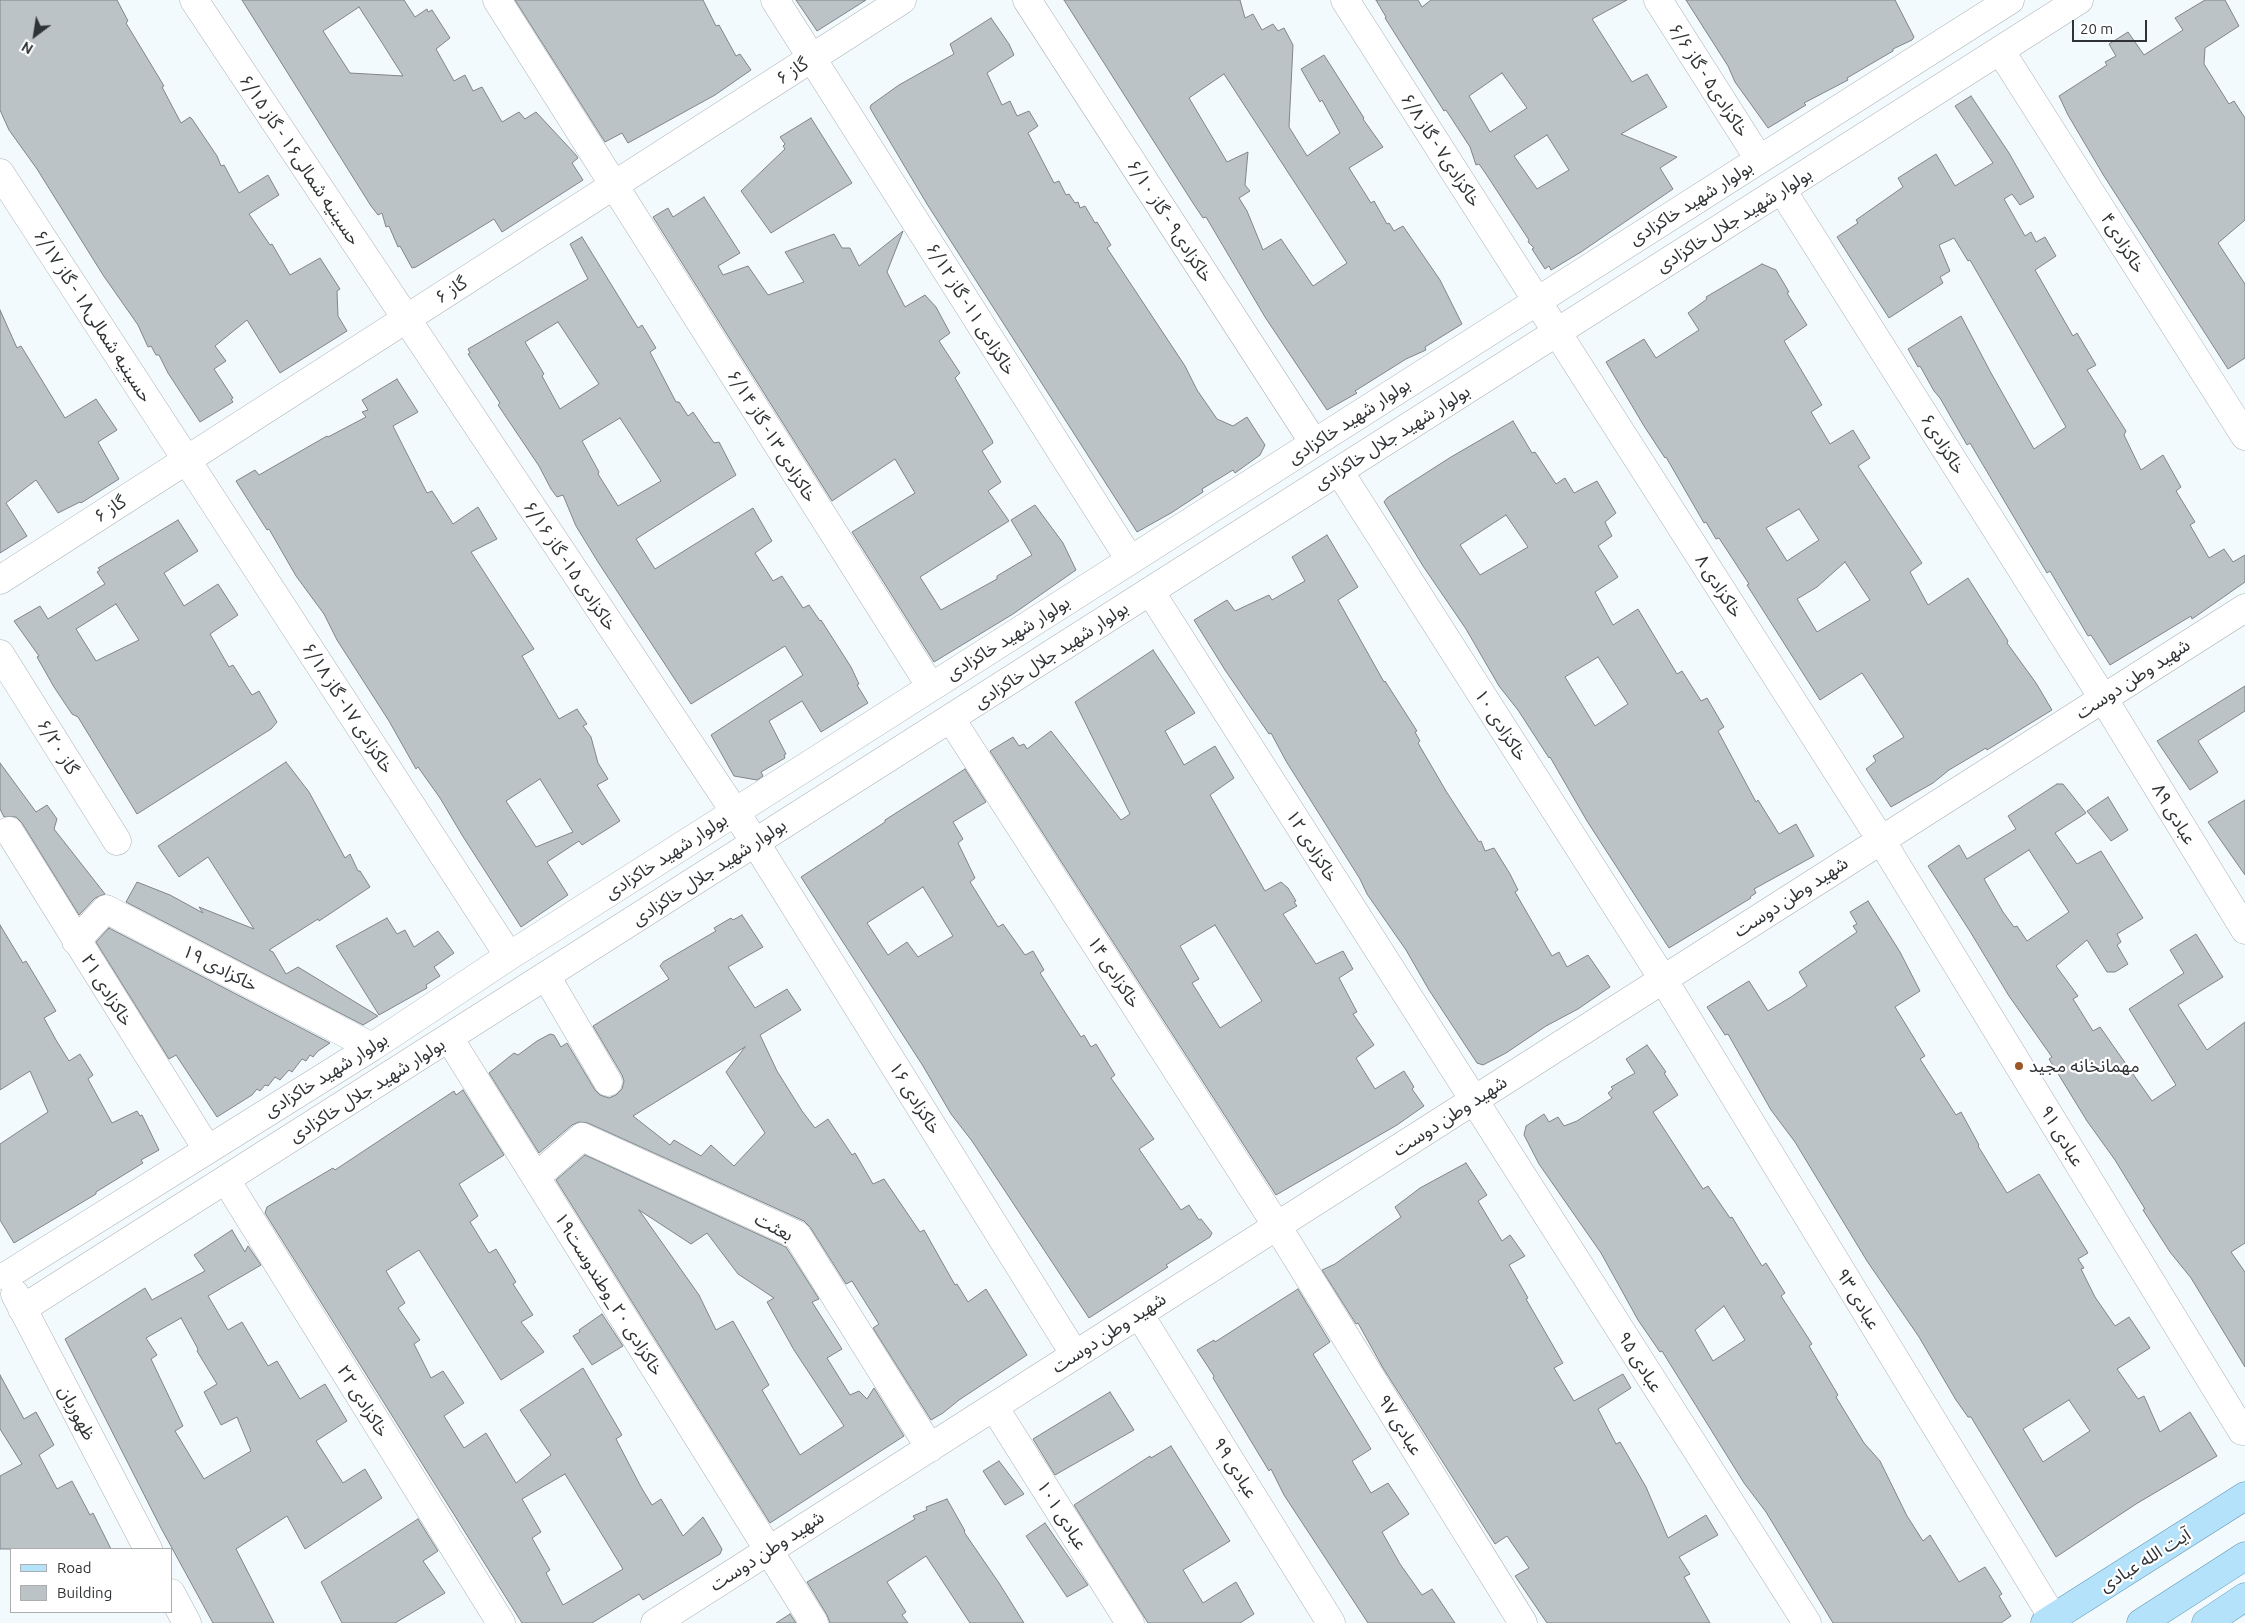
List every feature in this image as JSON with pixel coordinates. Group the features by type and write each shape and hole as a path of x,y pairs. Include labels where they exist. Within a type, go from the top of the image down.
{"main road":[{"name":"آیت الله عبادی","path":"2049,1621 2245,1496"},
{"path":"2141,1623 2245,1556"},
{"path":"2206,1623 2245,1597"}],"street":[{"name":"حسینیه شمالی۱۶ - گاز ۶/۱۵","path":"194,0 406,319"},
{"name":"خاکزادی ۱۳- گاز ۶/۱۴","path":"497,0 931,687"},
{"name":"خاکزادی ۱۱- گاز ۶/۱۲","path":"775,0 1130,560"},
{"name":"گاز ۶","path":"0,580 902,0"},
{"name":"خاکزادی۹ - گاز ۶/۱۰","path":"1026,0 1314,443"},
{"name":"خاکزادی۷ - گاز ۶/۸","path":"1345,0 1557,332"},
{"name":"خاکزادی۵ - گاز ۶/۶","path":"1658,0 1759,159"},
{"name":"بولوار شهید خاکزادی","path":"3,1270 207,1149 372,1047 509,956 1759,159 1973,10 2010,0"},
{"name":"بولوار شهید جلال خاکزادی","path":"22,1309 2079,0"},
{"name":"خاکزادی۴","path":"2000,50 2245,436"},
{"name":"حسینیه شمالی۱۸ - گاز ۶/۱۷","path":"0,173 186,460"},
{"name":"خاکزادی۶","path":"1782,190 2104,698"},
{"name":"خاکزادی ۱۵- گاز ۶/۱۶","path":"406,319 755,842"},
{"name":"خاکزادی ۸","path":"1557,332 1881,840"},
{"name":"خاکزادی ۱۷- گاز ۶/۱۸","path":"186,460 509,956"},
{"name":"خاکزادی ۱۰","path":"1339,471 1663,979"},
{"name":"خاکزادی ۱۲","path":"1150,591 1474,1100"},
{"name":"شهید وطن دوست","path":"655,1623 2245,608"},
{"name":"گاز ۶/۲۰","path":"0,654 117,841"},
{"name":"عبادی ۸۹","path":"2104,698 2245,930"},
{"name":"خاکزادی ۱۴","path":"950,718 1277,1226"},
{"name":"خاکزادی ۲۱","path":"9,831 207,1149"},
{"name":"عبادی ۹۱","path":"1881,840 2242,1431"},
{"name":"خاکزادی ۱۶","path":"755,842 1075,1355"},
{"name":"خاکزادی ۱۹","path":"76,940 106,909 372,1047"},
{"path":"546,976 608,1082"},
{"name":"عبادی ۹۳","path":"1663,979 2049,1621"},
{"name":"خاکزادی ۲۰_وطندوست۱۹","path":"449,1038 814,1623"},
{"name":"عبادی ۹۵","path":"1474,1100 1807,1623"},
{"name":"بعثت","path":"536,1177 582,1137 797,1235 930,1448"},
{"name":"خاکزادی ۲۲","path":"226,1180 501,1623"},
{"name":"عبادی ۹۷","path":"1277,1226 1523,1623"},
{"name":"ظهوریان","path":"3,1270 147,1548"},
{"name":"عبادی ۹۹","path":"1139,1314 1331,1623"},
{"name":"عبادی ۱۰۱","path":"994,1407 1130,1623"},
{"path":"172,1594 187,1623"}],"building":[{"path":"0,0 117,0 128,21 126,23 164,86 162,87 181,123 190,117 192,119 217,156 221,166 224,165 239,193 268,175 279,195 249,214 270,245 272,244 290,275 320,258 340,289 337,291 338,316 347,331 280,373 247,320 215,346 226,361 214,369 233,398 231,399 233,402 200,422 168,373 159,355 156,355 151,346 148,347 138,325 103,275 37,169 9,130 0,110"},
{"path":"242,0 404,0 415,17 427,9 428,12 432,10 450,38 436,49 454,81 465,75 473,91 482,87 502,122 519,112 525,119 536,112 576,155 578,158 572,163 583,180 502,232 494,219 412,268 400,246 398,247 389,226 386,227 382,213 378,215","holes":["359,7 403,76 350,73 323,31"]},
{"path":"515,0 703,0 716,26 719,25 736,56 740,54 751,70 715,95 628,143 622,133 605,142"},
{"path":"796,0 866,0 817,31"},
{"path":"1064,0 1240,0 1245,18 1253,14 1262,30 1273,24 1278,31 1284,28 1293,45 1289,127 1307,156 1340,133 1322,100 1320,102 1301,69 1324,55 1363,119 1383,147 1349,168 1371,203 1374,201 1387,224 1389,223 1394,231 1403,226 1440,280 1462,324 1425,347 1426,350 1406,359 1355,391 1357,393 1327,410 1265,317 1206,217 1203,218","holes":["1224,74 1347,263 1313,286 1281,239 1263,250 1247,211 1239,198 1250,191 1245,185 1248,152 1227,162 1189,98"]},
{"path":"1376,0 1418,0 1422,7 1431,0 1627,0 1592,19 1632,82 1647,74 1667,107 1621,134 1677,157 1660,168 1673,189 1581,252 1551,270 1549,266 1545,269 1532,249 1534,248 1528,242 1529,240 1486,174 1479,164 1476,165 1470,147 1446,110 1444,111","holes":["1502,73 1527,108 1490,132 1469,96","1547,135 1569,170 1537,189 1514,156"]},
{"path":"1686,0 1895,0 1914,37 1912,40 1893,49 1893,51 1847,78 1848,80 1804,103 1806,105 1768,128 1735,82 1728,66"},
{"path":"2205,0 2225,0 2239,26 2205,48 2204,64 2229,104 2234,101 2245,118 2245,220 2218,243 2245,284 2245,358 2228,369 2104,176 2059,96 2107,65 2105,62 2116,56 2109,44 2128,32 2144,55 2183,30 2175,18"},
{"path":"991,18 1009,44 1014,55 987,73 1002,105 1010,101 1017,116 1029,111 1038,126 1028,133 1054,183 1059,181 1066,195 1069,194 1075,203 1078,202 1080,208 1085,206 1095,223 1097,222 1111,245 1107,248 1185,366 1197,390 1217,419 1233,426 1247,417 1265,445 1260,455 1235,473 1233,470 1202,489 1203,492 1171,513 1137,532 927,204 870,108 871,105 899,85 954,54 950,44"},
{"path":"1971,96 2009,153 2034,197 2020,205 2012,194 2004,199 2025,236 2031,232 2036,242 2045,237 2056,256 2035,270 2073,336 2077,333 2096,365 2087,370 2126,431 2124,435 2141,470 2163,455 2181,487 2176,491 2195,522 2190,525 2209,558 2224,549 2233,562 2245,555 2245,582 2192,619 2191,616 2110,665 2091,635 2088,636 2050,571 2047,573 1970,443 1967,445 1940,398 1908,349 1961,316 2034,449 2066,427 1970,260 1968,261 1954,238 1939,245 1950,271 1940,277 1943,283 1889,318 1837,237 1858,223 1856,220 1903,187 1898,178 1936,154 1955,186 1993,163 1955,106"},
{"path":"811,118 852,183 771,233 741,191 785,149 783,146 785,144 780,137"},
{"path":"704,197 740,253 718,266 723,275 748,266 768,295 804,282 785,252 834,234 842,248 850,248 859,266 903,231 887,272 905,307 925,295 936,307 950,333 939,341 960,373 955,378 992,440 993,443 982,451 1001,482 988,491 1009,521 920,577 941,610 997,579 997,576 1032,555 1011,520 1035,505 1063,543 1076,570 1013,614 934,662 852,532 915,493 895,459 832,501 653,217 668,208 673,217"},
{"path":"582,237 638,328 642,325 656,348 650,352 676,402 679,402 688,416 693,412 714,443 719,442 736,475 636,539 655,569 753,508 772,541 755,553 773,581 782,576 803,608 809,605 821,620 851,667 859,684 857,685 868,703 821,732 802,701 769,721 786,754 784,755 785,758 761,772 763,776 757,780 734,776 711,735 803,675 785,646 691,704 598,562 576,526 563,495 557,497 551,489 539,466 498,405 500,403 468,354 470,353 468,349 588,279 570,244","holes":["558,322 599,384 560,409 542,376 544,374 525,342","620,418 661,481 618,506 598,474 599,472 582,441"]},
{"path":"1762,264 1776,270 1789,292 1787,293 1807,325 1784,341 1822,405 1811,412 1830,444 1853,430 1870,458 1858,466 1922,563 1910,572 1928,605 1968,578 2008,641 2007,643 2036,683 2052,710 1987,750 1986,748 1949,770 1933,783 1891,807 1866,769 1876,761 1873,756 1904,737 1862,673 1820,700 1719,538 1716,539 1706,522 1704,523 1666,457 1644,426 1606,362 1644,339 1656,358 1699,330 1688,313 1707,299 1706,297","holes":["1799,509 1819,540 1787,561 1766,528","1845,562 1870,600 1817,632 1797,599 1817,587"]},
{"path":"0,310 17,348 21,346 65,418 96,399 117,430 98,442 119,479 81,503 58,513 36,480 6,503 27,536 0,553"},
{"path":"397,379 418,412 393,426 427,493 432,491 453,524 478,507 497,539 471,552 534,649 522,656 559,719 577,709 587,724 583,726 591,737 598,763 608,779 597,785 620,821 582,845 579,841 547,862 568,895 521,927 440,798 418,767 416,769 389,721 337,640 324,614 296,576 269,529 267,530 236,481 255,470 259,475 327,436 366,417 362,412 368,410 362,400","holes":["540,779 573,832 536,847 506,801"]},
{"path":"1513,421 1532,453 1535,452 1556,484 1565,478 1574,493 1597,481 1616,513 1605,522 1612,536 1598,546 1618,577 1595,592 1613,625 1638,609 1677,674 1682,671 1701,701 1707,698 1724,727 1718,731 1756,802 1758,800 1779,834 1796,824 1814,856 1754,889 1756,893 1751,898 1669,948 1587,821 1550,757 1499,686 1466,629 1423,566 1384,502 1387,498 1451,457","holes":["1506,515 1528,547 1480,575 1460,545","1598,657 1628,704 1595,726 1565,677"]},
{"path":"178,520 198,551 164,573 184,606 218,584 238,615 210,634 229,667 233,665 252,695 259,691 277,722 271,729 137,814 78,717 72,714 54,687 37,657 39,656 14,621 40,606 48,619 105,584 97,572 100,570 98,568","holes":["116,604 139,640 96,661 76,629"]},
{"path":"1327,535 1358,587 1338,600 1384,682 1417,731 1415,732 1420,741 1418,743 1446,791 1479,842 1481,841 1485,851 1494,848 1518,890 1515,892 1552,956 1559,952 1567,967 1588,955 1610,987 1578,1009 1546,1026 1506,1053 1483,1065 1477,1063 1429,990 1406,950 1367,894 1360,879 1286,761 1271,733 1269,734 1225,670 1194,620 1227,600 1235,611 1269,595 1272,600 1305,581 1292,557"},
{"path":"1153,650 1195,713 1165,731 1184,765 1215,746 1234,778 1210,795 1265,891 1281,882 1288,888 1297,906 1283,914 1316,964 1343,951 1353,969 1339,978 1357,1012 1353,1014 1374,1045 1356,1058 1375,1089 1404,1071 1414,1087 1412,1089 1424,1106 1397,1125 1276,1195 990,751 1013,737 1019,746 1024,744 1027,749 1051,731 1121,820 1130,814 1075,702","holes":["1215,925 1262,1001 1220,1028 1192,983 1199,979 1180,946"]},
{"path":"2245,686 2245,711 2198,741 2218,772 2190,790 2157,741"},
{"path":"286,762 309,792 345,858 350,854 358,871 360,871 370,887 319,921 318,919 269,950 273,952 286,974 298,967 378,1016 363,1025 126,902 137,882 170,895 203,913 199,907 254,929 208,857 179,877 158,846"},
{"path":"0,763 36,812 47,805 57,819 54,829 105,894 95,898 79,915 22,823 16,817 4,817 0,809"},
{"path":"965,769 986,802 953,822 963,839 958,843 975,878 970,882 998,927 1003,924 1025,955 1033,951 1044,970 1040,973 1068,1017 1081,1037 1084,1035 1091,1047 1096,1044 1115,1075 1111,1078 1154,1139 1139,1149 1181,1210 1189,1205 1199,1220 1201,1219 1212,1233 1210,1237 1166,1265 1168,1267 1089,1318 972,1141 951,1114 923,1066 801,877 885,822 885,820","holes":["923,887 953,936 918,957 907,942 888,955 867,923"]},
{"path":"2057,784 2063,784 2086,813 2055,833 2077,864 2101,851 2143,918 2117,934 2121,942 2117,945 2128,964 2115,972 2107,972 2087,940 2056,966 2078,996 2073,999 2093,1031 2100,1027 2152,1101 2176,1085 2129,1009 2184,973 2170,950 2196,934 2223,977 2178,1005 2207,1050 2245,1022 2245,1243 2231,1252 2245,1272 2245,1367 2191,1278 2170,1252 2143,1210 2145,1209 2115,1160 2087,1121 2049,1059 2052,1057 2009,996 1928,866 1959,845 1967,859 2016,829 2008,816","holes":["2029,850 2069,912 2027,941 2017,926 2014,927 2003,912 1984,879"]},
{"path":"2108,797 2128,830 2111,841 2087,811"},
{"path":"2245,800 2245,875 2208,822"},
{"path":"1868,901 1900,952 1920,991 1895,1007 1925,1056 1920,1059 1956,1115 1961,1112 1978,1146 2007,1193 2039,1174 2088,1253 2078,1259 2084,1268 2081,1269 2095,1297 2115,1326 2129,1317 2150,1348 2117,1369 2138,1399 2144,1396 2160,1432 2190,1412 2217,1456 2136,1504 2056,1557 1971,1417 1968,1417 1956,1400 1919,1337 1867,1261 1795,1142 1771,1110 1728,1034 1725,1035 1707,1007 1749,981 1768,1011 1791,997 1807,986 1799,972 1857,932 1853,926 1857,924 1850,912","holes":["2069,1400 2090,1431 2043,1462 2023,1429"]},
{"path":"742,915 763,947 728,967 755,1008 787,989 801,1010 760,1035 777,1071 802,1111 815,1128 828,1119 852,1155 855,1153 873,1184 884,1179 920,1232 924,1230 955,1285 957,1284 968,1302 986,1289 1027,1355 931,1420 873,1328 879,1324 852,1281 846,1284 810,1227 804,1221 588,1123 579,1122 572,1125 539,1153 489,1073 514,1053 518,1055 550,1034 554,1035 561,1047 567,1043 595,1090 600,1095 609,1098 616,1095 622,1089 624,1081 622,1075 593,1026 669,979 660,966 663,962 716,931 714,928 731,918 733,920","holes":["745,1047 726,1072 765,1133 734,1166 711,1145 701,1156 674,1140 670,1145 633,1116"]},
{"path":"387,918 397,934 405,930 414,947 438,931 454,953 434,967 440,976 426,985 427,988 379,1015 336,946"},
{"path":"0,925 23,963 26,961 56,1011 44,1018 56,1040 69,1061 80,1054 93,1075 88,1079 112,1123 137,1111 140,1116 142,1115 159,1150 141,1160 143,1163 96,1192 96,1194 14,1243 0,1220 0,1144 48,1112 30,1071 0,1090"},
{"path":"109,928 330,1043 313,1057 310,1055 306,1061 302,1059 292,1072 289,1070 280,1080 275,1077 268,1086 265,1085 260,1091 257,1089 252,1095 217,1117 176,1055 169,1059 96,942"},
{"path":"1647,1045 1666,1072 1664,1073 1678,1095 1653,1112 1703,1189 1708,1186 1730,1218 1732,1217 1762,1266 1766,1263 1785,1293 1781,1296 1812,1344 1809,1346 1838,1395 1836,1397 1864,1443 1880,1461 1907,1516 1923,1541 1930,1535 1959,1582 1985,1567 2002,1594 1999,1596 2011,1616 2001,1623 1833,1623 1766,1512 1744,1483 1662,1351 1660,1352 1638,1320 1601,1253 1539,1164 1524,1135 1526,1126 1544,1114 1549,1122 1558,1117 1564,1126 1577,1121 1612,1098 1608,1093 1613,1089 1611,1087 1635,1073 1626,1059","holes":["1724,1306 1745,1340 1713,1361 1695,1330"]},
{"path":"463,1090 504,1155 459,1184 478,1216 470,1222 489,1253 496,1249 516,1282 513,1284 533,1315 521,1322 544,1352 501,1380 419,1250 386,1271 405,1303 398,1308 420,1340 414,1344 431,1378 443,1371 464,1403 444,1416 464,1448 486,1433 516,1483 551,1455 520,1410 583,1368 622,1435 616,1439 652,1505 661,1499 683,1536 703,1517 722,1549 720,1554 643,1600 639,1594 592,1623 522,1623 265,1213 267,1207 333,1168 335,1170 454,1091 456,1095","holes":["565,1474 623,1569 563,1605 546,1573 550,1570 532,1538 541,1532 522,1499"]},
{"path":"585,1155 786,1247 819,1299 812,1302 842,1349 827,1358 850,1395 859,1391 867,1399 874,1388 904,1436 770,1523 556,1180","holes":["639,1210 691,1244 707,1233 738,1274 774,1298 767,1302 794,1350 844,1426 800,1455 762,1390 769,1385 733,1321 716,1330 699,1295"]},
{"path":"1466,1163 1487,1195 1478,1201 1502,1241 1510,1235 1525,1256 1509,1265 1528,1298 1526,1299 1563,1363 1554,1368 1574,1401 1623,1374 1631,1388 1598,1409 1616,1444 1620,1442 1646,1487 1668,1538 1706,1515 1718,1535 1679,1557 1690,1574 1684,1577 1710,1623 1547,1623 1515,1576 1529,1568 1507,1536 1495,1544 1383,1368 1358,1323 1356,1324 1322,1270 1335,1264 1401,1217 1395,1207 1420,1188"},
{"path":"232,1230 245,1252 248,1246 261,1265 208,1296 228,1330 242,1322 268,1366 277,1361 300,1399 325,1384 347,1421 316,1441 343,1483 365,1469 382,1498 305,1549 287,1516 236,1549 274,1623 213,1623 161,1528 65,1339 145,1288 152,1300 205,1271 194,1255","holes":["181,1318 198,1349 197,1351 217,1384 204,1392 221,1425 237,1417 251,1451 204,1479 175,1431 183,1426 151,1359 157,1355 146,1338"]},
{"path":"1298,1289 1330,1342 1313,1354 1371,1449 1352,1461 1371,1493 1388,1483 1409,1514 1382,1532 1400,1564 1422,1595 1432,1589 1455,1623 1368,1623 1284,1495 1271,1469 1269,1471 1197,1350 1214,1340 1215,1342"},
{"path":"602,1314 623,1346 592,1365 573,1336"},
{"path":"0,1375 24,1419 36,1412 54,1445 39,1455 57,1489 72,1481 90,1515 93,1513 110,1548 0,1549 0,1476 22,1464 0,1429"},
{"path":"1110,1392 1134,1430 1055,1475 1033,1439"},
{"path":"1171,1446 1230,1541 1183,1570 1203,1603 1236,1582 1254,1614 1240,1623 1148,1623 1074,1505 1150,1456 1151,1458"},
{"path":"999,1461 1024,1494 1005,1505 983,1471"},
{"path":"947,1499 964,1532 1024,1623 970,1623 926,1556 887,1582 906,1612 902,1615 908,1623 830,1623 807,1582 915,1519 913,1516 927,1510 926,1507"},
{"path":"418,1519 438,1551 423,1561 445,1593 395,1623 342,1623 321,1582"},
{"path":"1045,1523 1088,1585 1067,1597 1026,1536"},
{"path":"790,1614 796,1623 776,1623"}],"place":[{"name":"مهمانخانه مجید","path":"2019,1066"}]}
